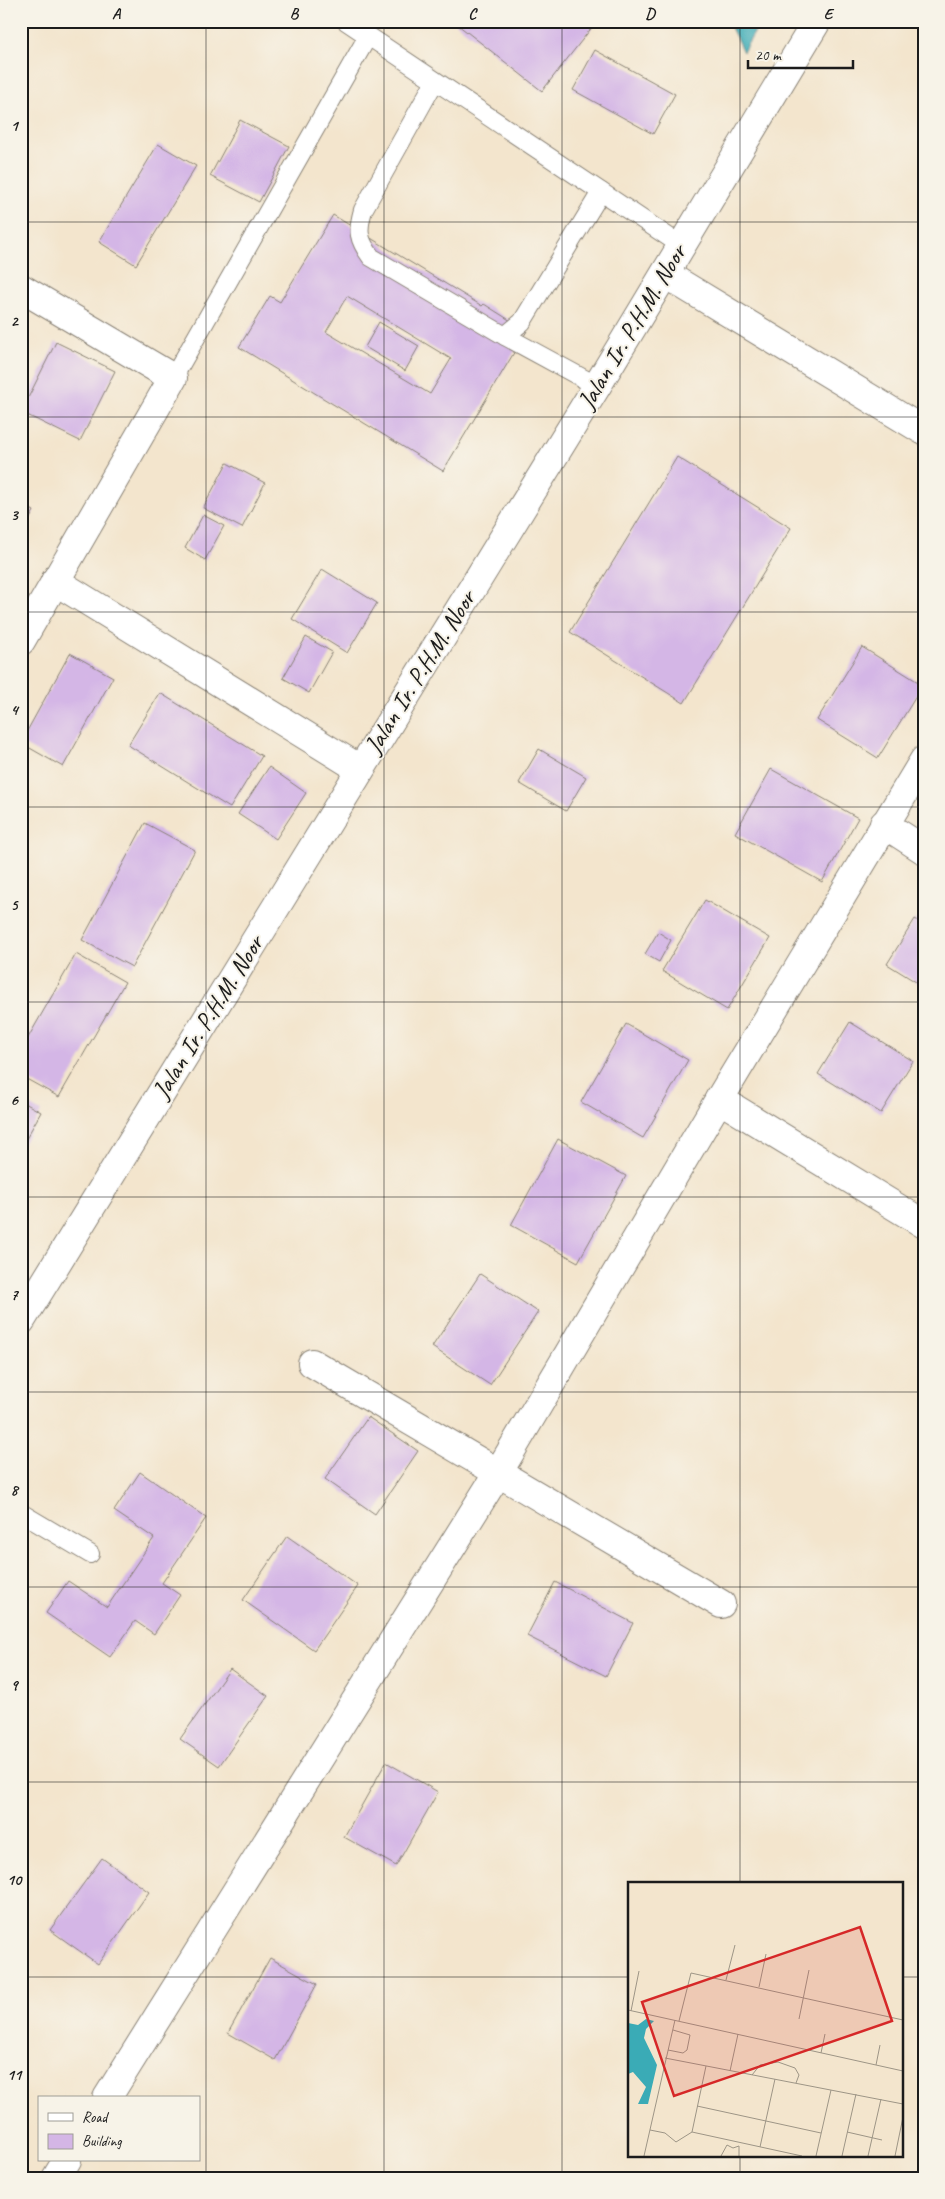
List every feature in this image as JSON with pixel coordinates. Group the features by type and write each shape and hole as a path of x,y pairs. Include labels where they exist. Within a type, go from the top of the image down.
{"street":[{"name":"Jalan Ir. P.H.M. Noor","path":"21,1321 597,386 817,21"},
{"path":"665,274 924,431"},
{"path":"21,288 173,378 21,641"},
{"path":"55,581 360,769"},
{"path":"108,2096 498,1473 719,1099 924,760"},
{"path":"884,824 924,850"},
{"path":"719,1099 924,1224"},
{"path":"312,1363 721,1604"},
{"path":"56,2178 66,2162"}],"lane":[{"path":"346,21 682,246"},
{"path":"173,378 368,36"},
{"path":"435,81 363,210 358,228 363,246 371,257 505,336 597,386"},
{"path":"505,336 522,322 602,192"},
{"path":"21,1513 90,1554"}],"water":[{"path":"728,21 761,21 743,52"}],"building":[{"path":"453,21 597,21 542,91"},
{"path":"595,50 675,94 653,134 573,90"},
{"path":"240,120 289,146 259,202 210,176"},
{"path":"158,144 196,166 136,265 99,242"},
{"path":"333,215 482,306 484,304 527,331 443,471 239,347 270,296 280,302","holes":["347,296 451,359 430,394 326,332"]},
{"path":"379,322 419,346 405,371 365,347"},
{"path":"56,342 115,371 80,441 21,412"},
{"path":"677,457 791,528 684,703 570,632"},
{"path":"227,463 265,483 242,528 203,508"},
{"path":"21,504 34,511 21,535"},
{"path":"203,515 224,526 205,560 185,548"},
{"path":"322,569 377,603 347,653 292,619"},
{"path":"306,637 332,652 309,693 283,678"},
{"path":"862,647 923,685 878,758 817,720"},
{"path":"70,653 113,677 63,767 21,742"},
{"path":"160,693 262,756 230,808 128,745"},
{"path":"539,749 586,777 566,811 519,783"},
{"path":"269,767 306,793 276,839 238,814"},
{"path":"771,769 858,818 822,882 735,833"},
{"path":"145,823 195,850 132,967 82,940"},
{"path":"705,900 770,938 727,1010 662,971"},
{"path":"915,919 924,924 924,987 887,964"},
{"path":"658,932 671,940 659,962 645,954"},
{"path":"76,954 125,982 59,1097 21,1076 21,1050"},
{"path":"850,1022 913,1061 881,1113 818,1074"},
{"path":"626,1024 688,1060 643,1138 581,1102"},
{"path":"21,1101 41,1112 21,1148"},
{"path":"558,1139 626,1176 578,1262 511,1225"},
{"path":"480,1274 538,1312 490,1385 432,1347"},
{"path":"368,1417 418,1451 375,1514 325,1479"},
{"path":"140,1472 206,1518 162,1583 180,1595 154,1634 135,1621 110,1657 46,1613 68,1581 107,1607 154,1538 114,1511"},
{"path":"287,1536 358,1586 314,1650 243,1600"},
{"path":"555,1582 633,1623 606,1676 527,1636"},
{"path":"230,1669 268,1696 219,1766 180,1739"},
{"path":"386,1762 438,1792 396,1866 344,1837"},
{"path":"102,1858 149,1892 98,1964 50,1930"},
{"path":"270,1958 317,1984 275,2060 228,2033"}]}
